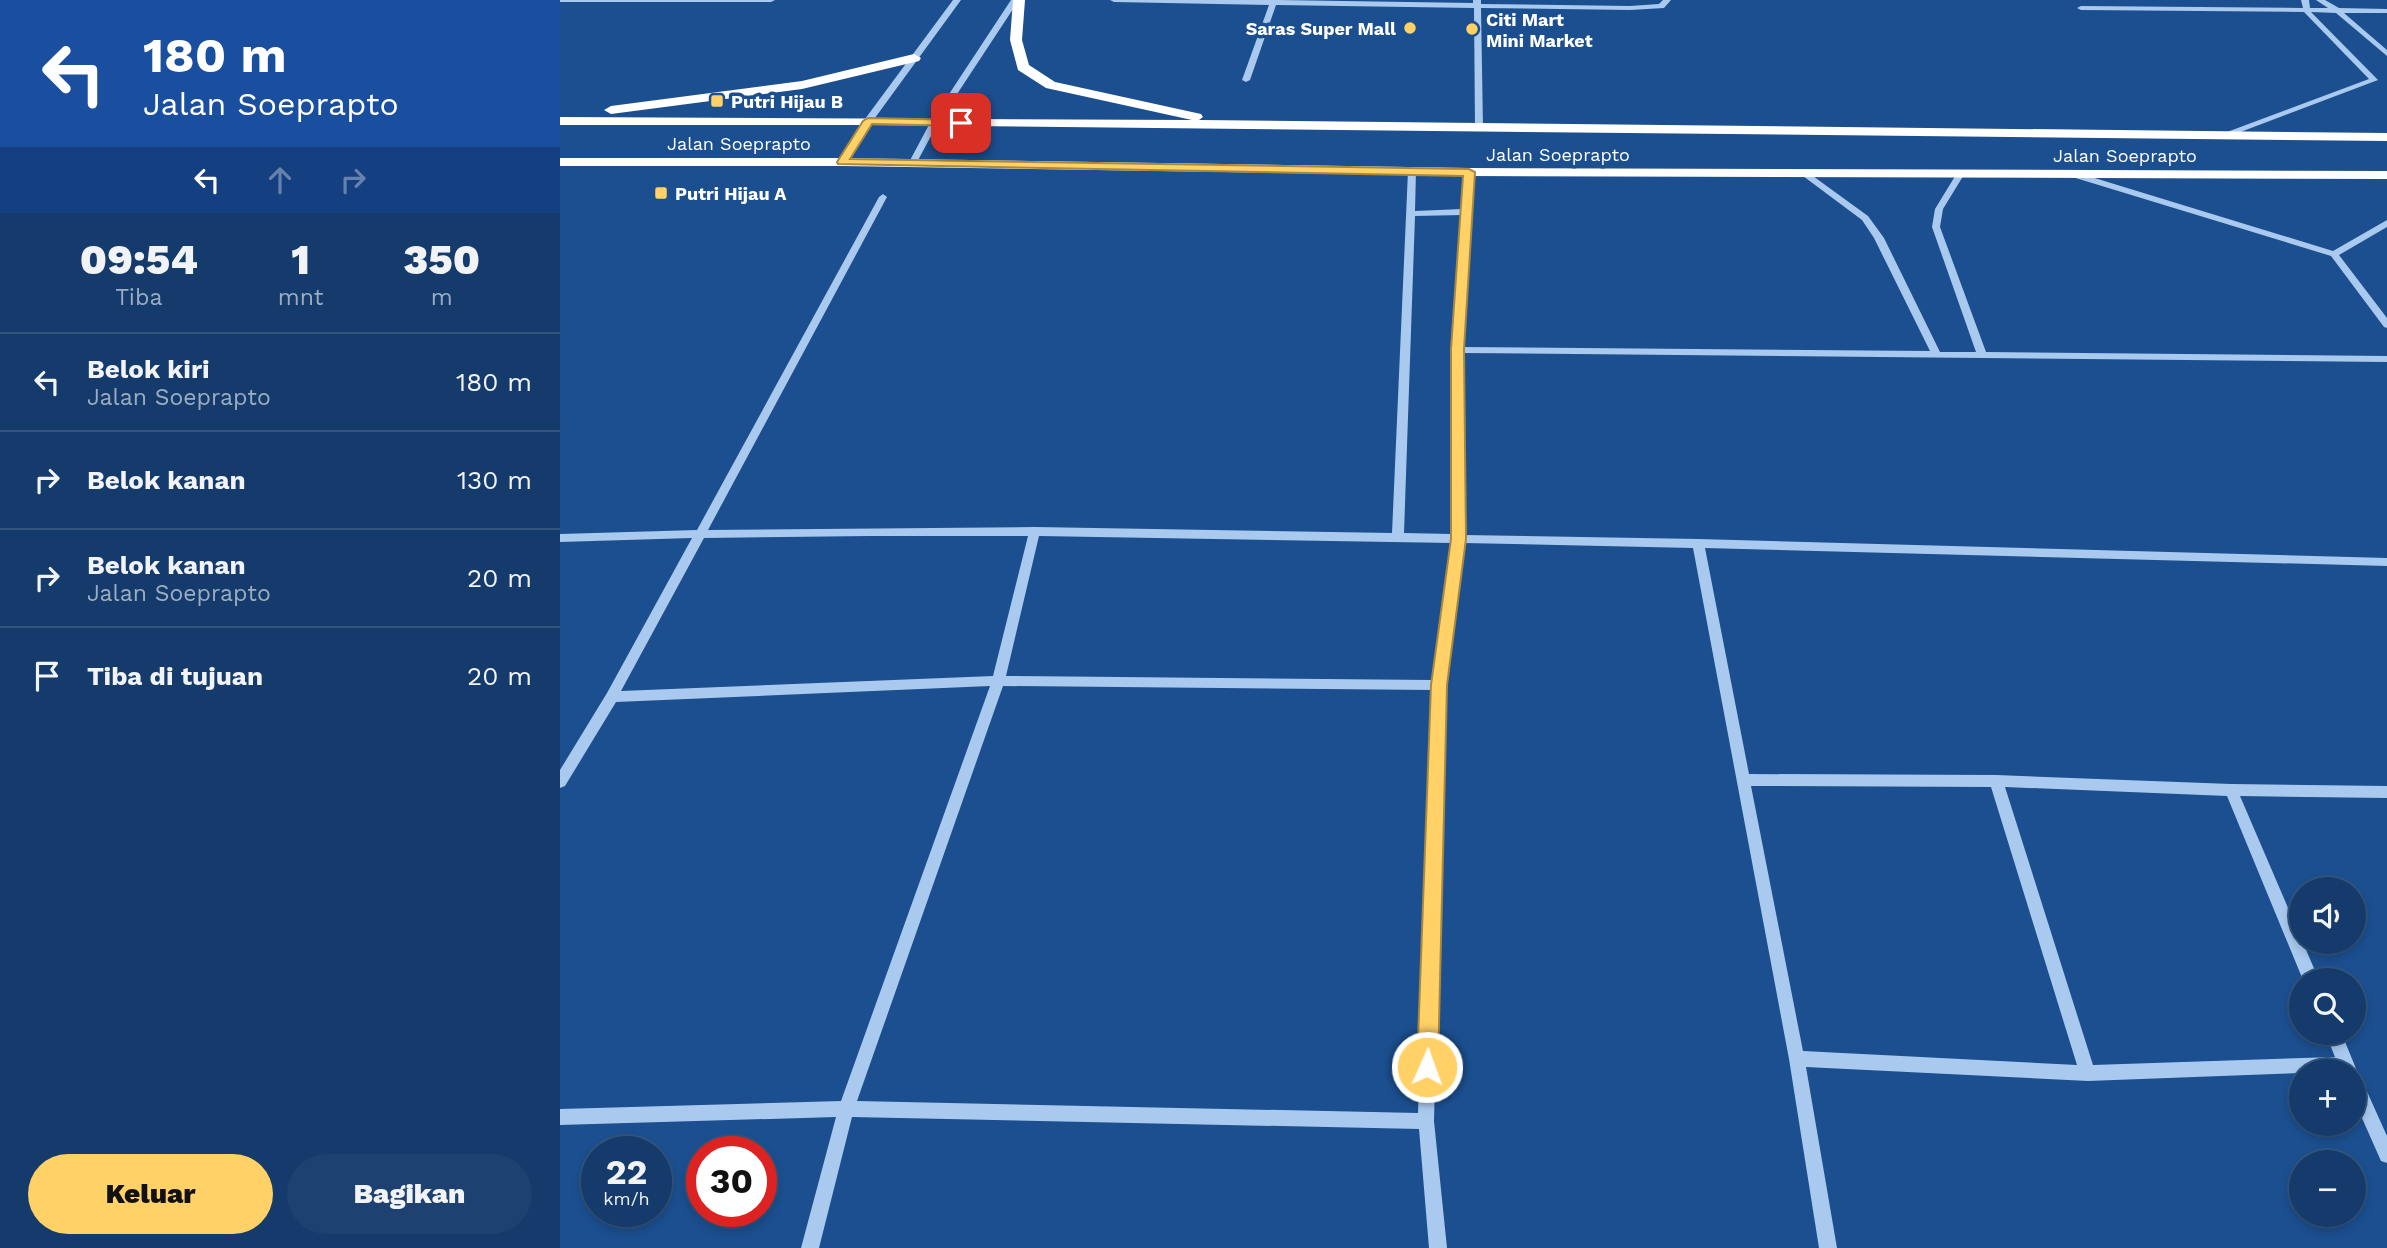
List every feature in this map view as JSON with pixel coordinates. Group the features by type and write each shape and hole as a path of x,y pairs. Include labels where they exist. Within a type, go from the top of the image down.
{"highway":[{"path":"1017,0 1016,40 1023,67 1051,85 1235,126"},
{"path":"560,115 792,87 872,72 914,58"},
{"name":"Jalan Soeprapto","path":"560,121 868,121 2387,138"},
{"name":"Jalan Soeprapto","path":"560,162 842,162 1469,172 2387,175"}],"street":[{"path":"560,1 771,0"},
{"path":"842,162 868,121 957,0"},
{"path":"912,164 934,123 1017,0"},
{"path":"1114,0 1476,3 1641,8 1661,6 1667,0"},
{"path":"2305,0 2307,12 2374,80"},
{"path":"2320,0 2338,11 2387,54"},
{"path":"1246,80 1274,2"},
{"path":"1476,3 1479,128"},
{"path":"2081,8 2387,11"},
{"path":"2222,137 2374,80 2387,80"},
{"path":"1398,538 1412,171"},
{"path":"1438,1248 1426,1121 1439,685 1458,539 1457,349 1469,172"},
{"path":"1961,173 1939,209 1936,227 1982,355"},
{"path":"1806,174 1865,218 1880,238 1936,354"},
{"path":"2073,174 2334,254 2387,325"},
{"path":"560,782 611,697 883,197"},
{"path":"1410,214 1466,212"},
{"path":"2334,254 2387,223"},
{"path":"1457,349 2387,359"},
{"path":"810,1248 846,1109 998,681 1035,531"},
{"path":"560,538 700,533 1035,531 1698,543 2387,562"},
{"path":"1698,543 1797,1059 1828,1248"},
{"path":"611,697 998,681 1439,685"},
{"path":"1743,780 1996,781 2231,790 2387,792"},
{"path":"1996,781 2088,1073"},
{"path":"2231,790 2306,968"},
{"path":"1797,1059 2088,1073 2289,1069"},
{"path":"560,1117 846,1109 1426,1121"},
{"path":"2366,1109 2387,1155"}],"place":[{"name":"Saras Super Mall","path":"1410,28"},
{"name":"Citi Mart Mini Market","path":"1472,29"},
{"name":"Putri Hijau B","path":"717,101"},
{"name":"Putri Hijau A","path":"661,193"}],"route":[{"path":"961,123 868,121 842,162 1469,172 1457,349 1458,539 1439,685 1427,1067"}]}
